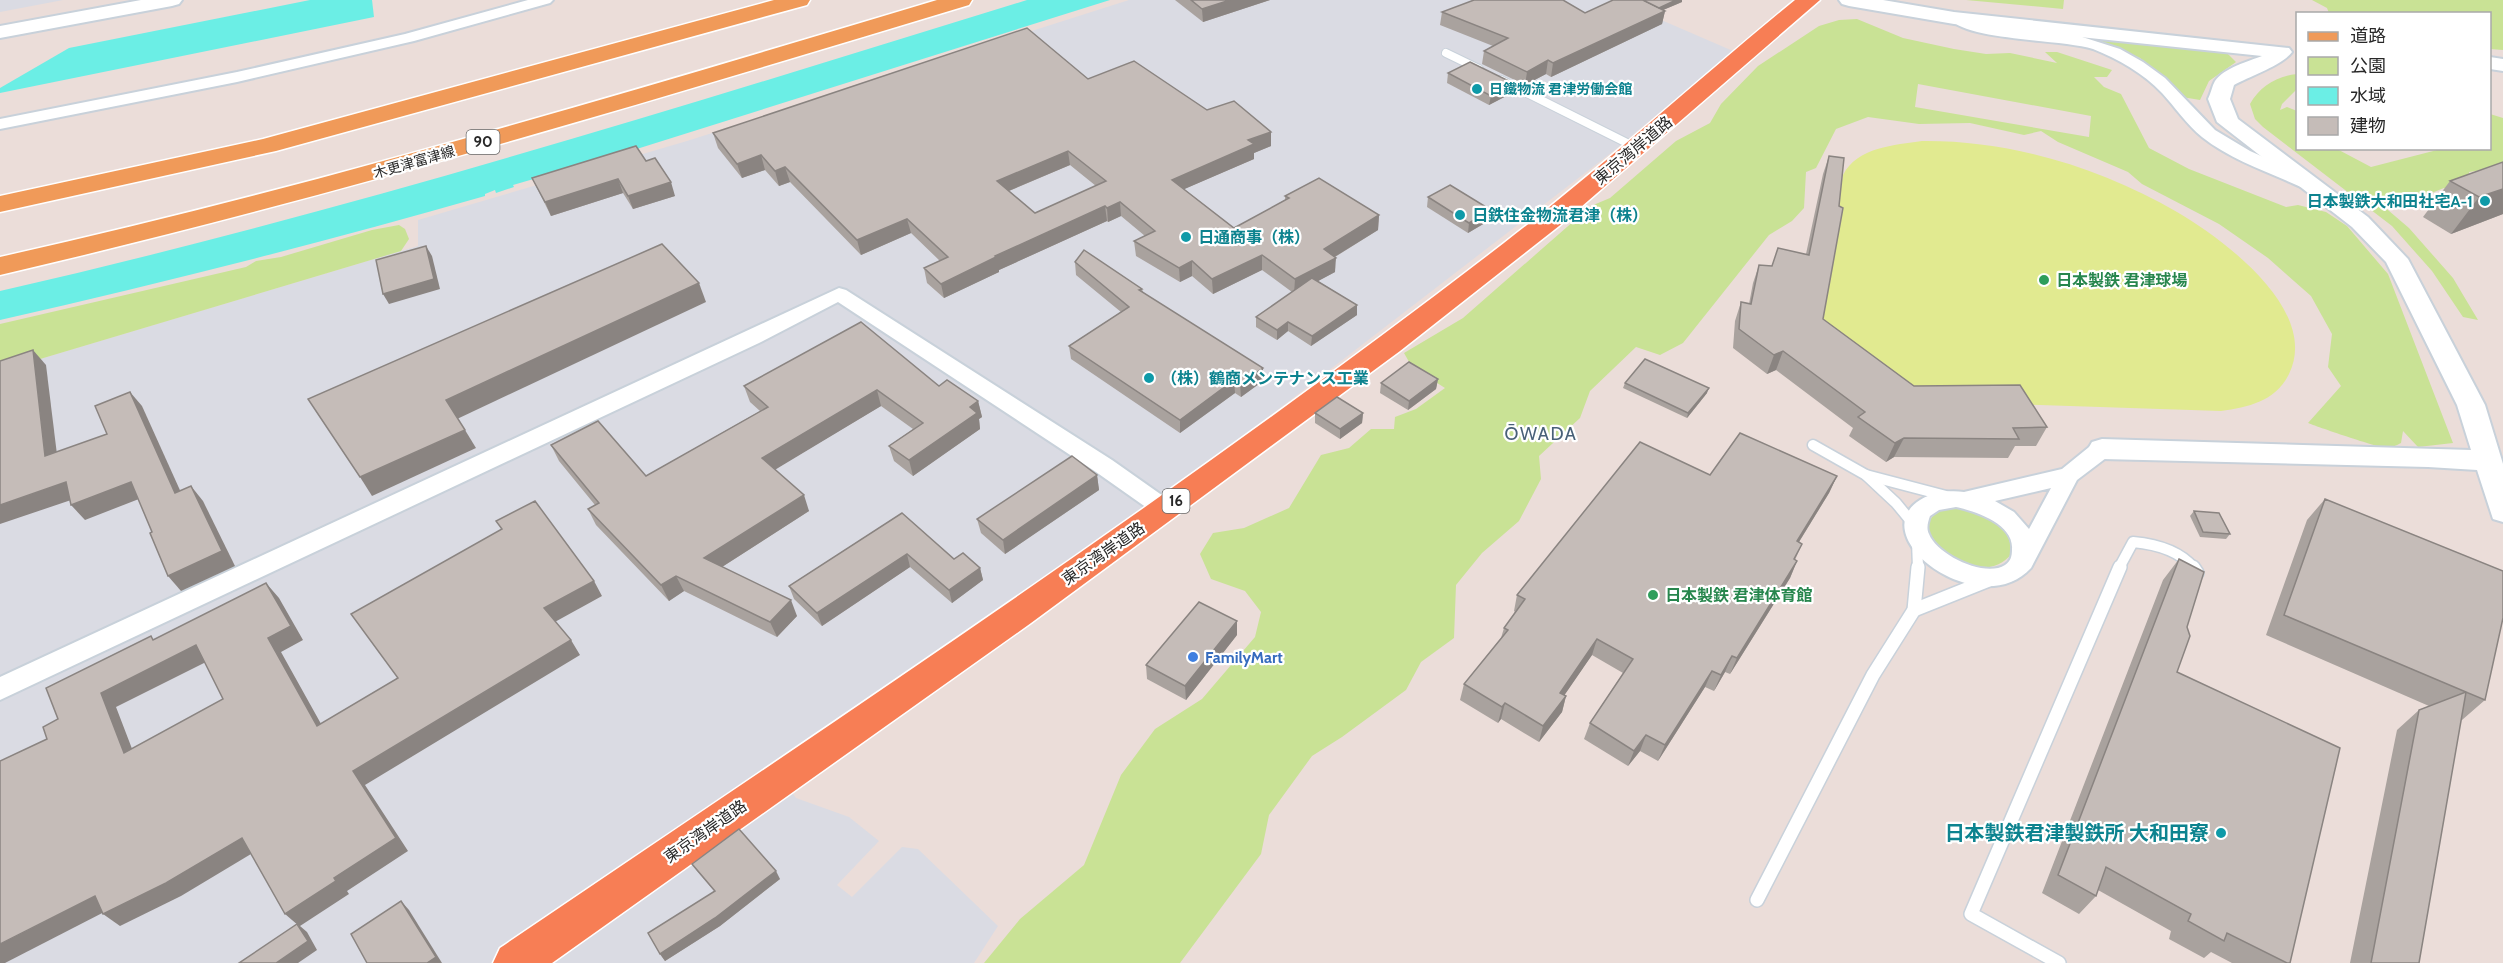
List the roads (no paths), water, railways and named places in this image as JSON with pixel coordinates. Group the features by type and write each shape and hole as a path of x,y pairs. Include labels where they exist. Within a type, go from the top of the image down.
{"highway":[{"name":"東京湾岸道路","path":"515,963 1165,509 1513,249 1638,148 1809,0"}],"main road":[{"path":"0,204 267,146 563,67 799,0"},
{"name":"木更津富津線","path":"0,266 79,249 398,168 961,0"}],"street":[{"path":"0,32 172,0"},
{"path":"0,124 237,77 408,38 545,0"},
{"path":"1849,0 1954,18 2288,48"},
{"path":"1900,0 2288,48"},
{"path":"1954,18 1968,24 2087,43 2113,51 2154,75 2188,115 2211,135 2248,156 2316,187"},
{"path":"2288,48 2273,59 2247,69 2225,82 2219,99 2228,122 2360,222 2396,259 2471,405 2503,511"},
{"path":"0,689 741,343 839,294 1095,460 1165,509"},
{"path":"2070,475 1961,500 1935,502 1920,512 1916,531 1928,551 1947,566 1971,575 1995,578 2012,572 2023,562 2070,475 2102,449 2486,460"},
{"path":"1961,500 1992,510 2013,525 2024,544 2023,562"}],"lane":[{"path":"1446,53 1485,73"},
{"path":"1495,77 1638,148"},
{"path":"1757,900 1873,675 1914,610 1918,572 1916,531 1896,503 1866,475 1813,446"},
{"path":"1866,475 1961,500"},
{"path":"2059,963 1971,914 2127,550 2133,542 2153,543 2175,553 2196,570 2199,586"},
{"path":"1914,610 1963,588 1995,578"}],"water":[{"path":"310,0 372,0 374,17 0,93 0,88 69,48"},
{"path":"1027,0 1110,0 538,180 537,178 513,185 514,187 496,193 495,190 485,196 365,230 244,261 0,320 0,291 130,260 388,192 644,117"}],"place":[{"name":"日鐵物流 君津労働会館","path":"1477,89"},
{"name":"日本製鉄大和田社宅A-1","path":"2485,201"},
{"name":"日鉄住金物流君津（株）","path":"1460,215"},
{"name":"日通商事（株）","path":"1186,237"},
{"name":"日本製鉄 君津球場","path":"2044,280"},
{"name":"（株）鶴商メンテナンス工業","path":"1149,378"},
{"name":"日本製鉄 君津体育館","path":"1653,595"},
{"name":"FamilyMart","path":"1193,657"},
{"name":"日本製鉄君津製鉄所 大和田寮","path":"2221,833"}],"district":[{"name":"ŌWADA","path":"1541,434"}]}
